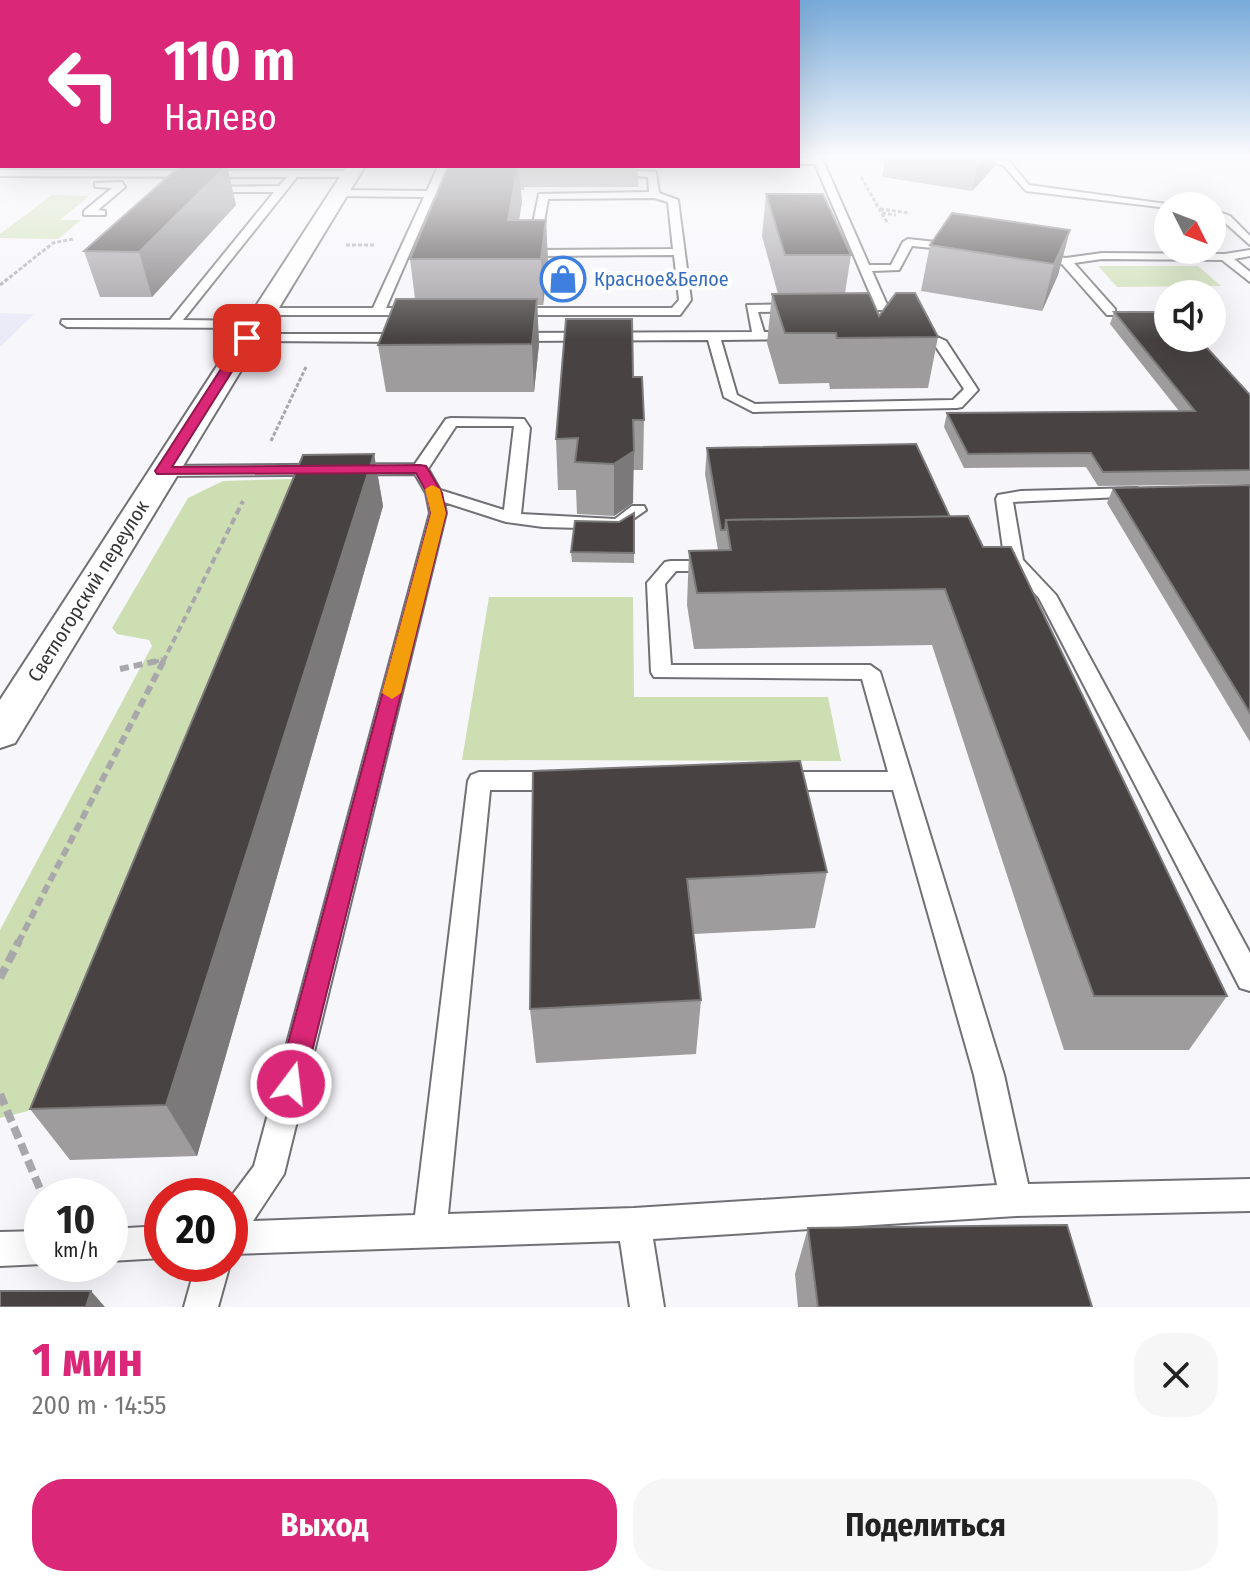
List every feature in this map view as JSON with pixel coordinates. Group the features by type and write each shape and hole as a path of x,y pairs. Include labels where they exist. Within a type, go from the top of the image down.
{"street":[{"name":"Светлогорский переулок","path":"0,733 324,217"}],"lane":[{"path":"174,324 259,217"},
{"path":"378,312 421,217"},
{"path":"536,217 533,253 679,252"},
{"path":"504,312 676,312 685,300 675,217"},
{"path":"838,307 882,307 844,217"},
{"path":"1226,218 1250,242"},
{"path":"867,268 895,268 908,242 972,250"},
{"path":"1226,257 1250,253"},
{"path":"1019,255 1066,261 1102,256 1154,256"},
{"path":"1226,258 1250,278"},
{"path":"1066,261 1111,312"},
{"path":"759,335 751,308 809,307"},
{"path":"67,323 255,325 378,312 441,312"},
{"path":"255,325 320,338 430,338"},
{"path":"493,337 919,334 941,344 971,390 957,404 753,408 731,397 713,336"},
{"path":"420,469 451,422 519,422 522,428 512,518"},
{"path":"162,471 420,469"},
{"path":"248,1201 268,1174 438,513 434,493 420,469"},
{"path":"434,493 512,518 619,524 638,510"},
{"path":"1158,493 1004,499 1014,561 1047,595 1250,979"},
{"path":"973,563 1014,561"},
{"path":"735,566 671,566 656,583 661,672 870,672 989,1075 1016,1200"},
{"path":"430,1230 479,781 591,781"},
{"path":"750,781 901,781"},
{"path":"248,1237 634,1224 1016,1200 1250,1195"},
{"path":"634,1224 647,1307"},
{"path":"0,1249 24,1248"},
{"path":"201,1307 208,1282"}],"path":[{"path":"883,217 895,238 908,242"},
{"path":"0,285 53,243 73,239"},
{"path":"0,978 165,659 320,338"},
{"path":"120,669 165,659"},
{"path":"0,1094 35,1178"}],"shaded area":[{"path":"0,313 34,314 0,347"}],"green space":[{"path":"23,217 81,220 58,239 0,238 0,234"},
{"path":"1098,266 1198,266 1214,280 1154,280 1154,287 1117,287"},
{"path":"292,479 301,482 42,1095 28,1111 0,1118 0,930 152,646 149,640 117,634 112,628 188,498 223,481"},
{"path":"489,597 633,597 634,697 828,697 841,761 462,760"}],"building":[{"path":"122,217 174,217 139,252 84,251"},
{"path":"427,217 546,220 541,259 410,259"},
{"path":"773,217 834,217 851,255 785,255"},
{"path":"949,217 980,217 1070,230 1054,264 930,245"},
{"path":"869,293 879,316 896,293 915,293 938,337 837,338 836,333 785,333 772,294"},
{"path":"396,299 537,299 532,344 378,345"},
{"path":"1114,312 1154,312 1154,352 1211,352 1250,395 1250,470 1103,472 1091,453 968,454 947,413 1195,411"},
{"path":"566,319 632,319 633,377 642,377 644,420 633,420 634,451 614,464 575,462 578,438 556,439"},
{"path":"916,444 950,517 726,520 725,530 721,530 707,448"},
{"path":"374,454 166,1105 30,1109 303,455"},
{"path":"1250,485 1250,713 1113,488"},
{"path":"634,513 634,553 571,552 575,521 619,522"},
{"path":"968,516 983,547 1011,547 1227,996 1094,996 945,589 697,593 689,551 731,550 726,520"},
{"path":"800,761 827,872 687,879 701,1000 530,1009 533,771"},
{"path":"1067,1225 1092,1307 818,1307 808,1228"},
{"path":"0,1291 91,1291 86,1307 0,1307"}],"slow traffic":[{"path":"392,693 438,513 432,489"}],"place":[{"name":"Красное&Белое","path":"563,279"}],"route":[{"path":"247,338 162,471 420,469 434,493 438,513 291,1084"}]}
